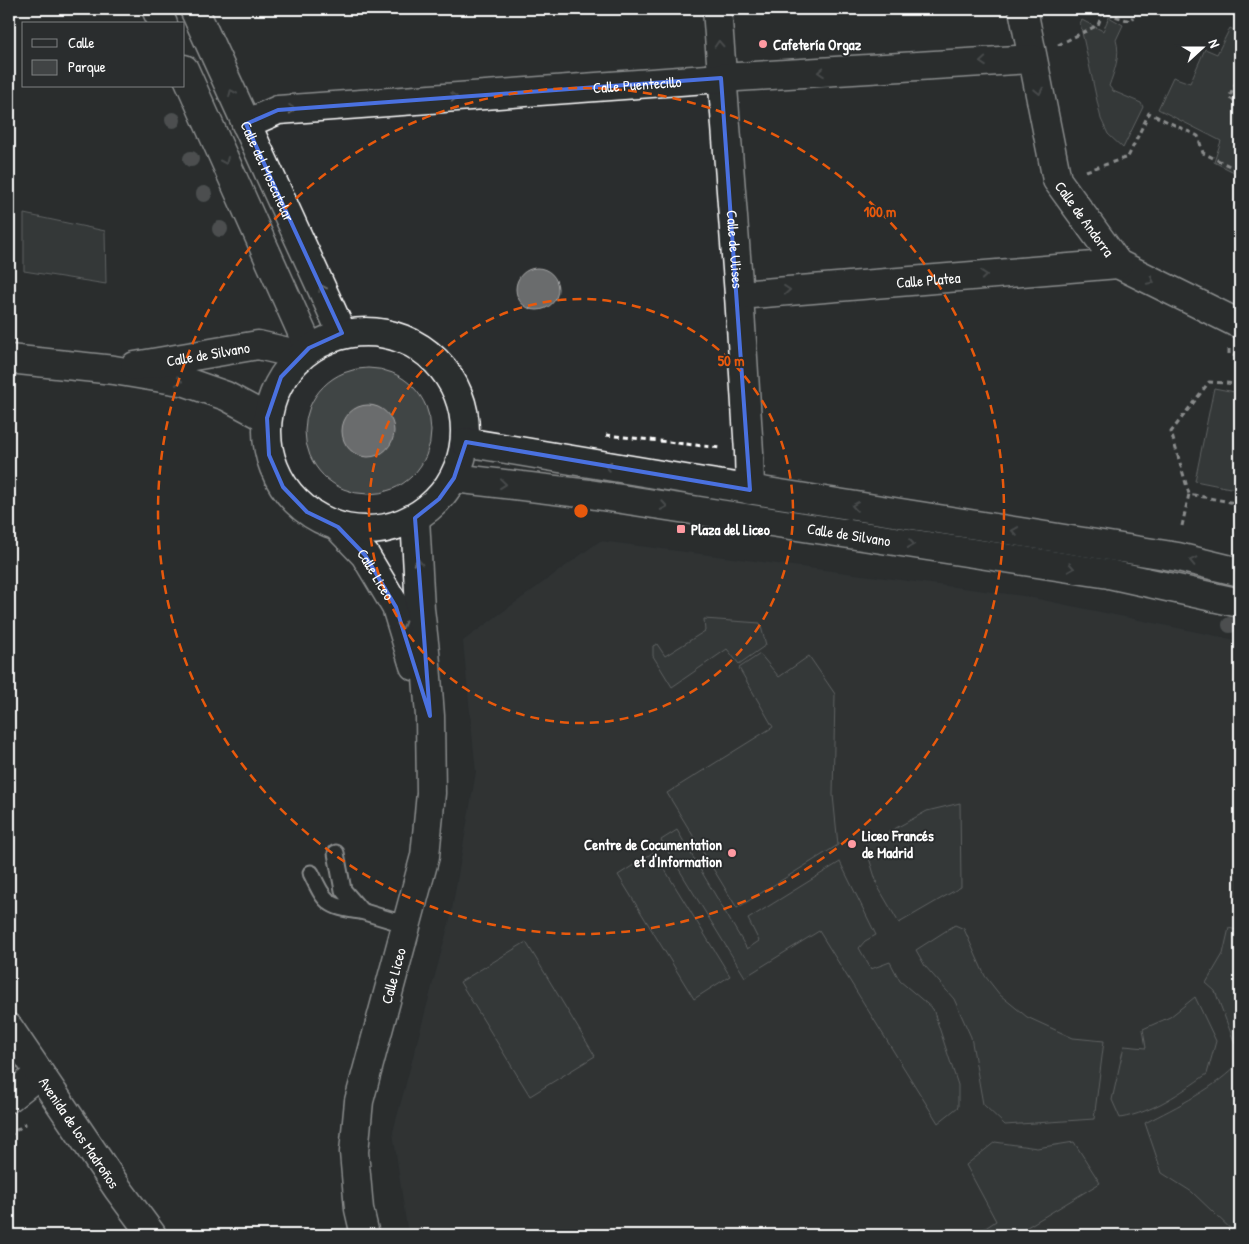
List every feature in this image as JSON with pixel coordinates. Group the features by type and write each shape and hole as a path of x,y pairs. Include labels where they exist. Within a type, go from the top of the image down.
{"street":[{"path":"156,9 162,22"},
{"name":"Calle del Moscatelar","path":"194,9 342,333"},
{"name":"Calle de Ulises","path":"717,9 739,295 750,490"},
{"name":"Calle de Andorra","path":"1023,9 1057,180 1118,264 1240,323"},
{"name":"Calle Puentecillo","path":"246,124 278,110 721,78 1032,59"},
{"path":"185,71 305,351"},
{"name":"Calle Platea","path":"739,295 1118,264"},
{"path":"381,331 417,344 446,370 462,404 466,442 454,478 439,499 415,518 371,531 338,527 307,512 283,487 269,455 266,434 267,418 272,396 281,378 305,351 342,333 381,331"},
{"name":"Calle de Silvano","path":"114,370 258,346 305,351"},
{"name":"Calle de Silvano","path":"9,359 114,370 186,382 226,396 267,418"},
{"name":"Calle de Silvano","path":"466,442 750,490 1178,557 1240,572"},
{"name":"Calle de Silvano","path":"454,478 589,494 1109,574 1240,603"},
{"name":"Calle Liceo","path":"365,1235 359,1208 354,1152 359,1101 425,856 431,793 430,716 420,609 415,518"},
{"name":"Calle Liceo","path":"338,527 364,555 396,607 430,716"},
{"name":"Avenida de los Madroños","path":"9,1028 118,1189 152,1235"},
{"path":"9,1098 39,1074"}],"lane":[{"path":"336,854 343,890 361,911"},
{"path":"311,873 322,897 339,908 361,911 407,925"}],"path":[{"path":"1032,59 1098,25 1103,12 1130,21 1133,17"},
{"path":"1240,74 1229,98 1240,103"},
{"path":"1057,180 1128,157 1150,113 1198,136 1203,153 1240,171"},
{"path":"1182,526 1189,494 1171,432 1209,382 1240,384"},
{"path":"601,434 749,452"},
{"path":"1189,494 1240,504"}],"highlighted area":[{"path":"721,78 750,490 466,442 454,478 439,499 415,518 430,716 396,607 365,555 338,527 307,512 283,487 269,455 267,418 281,377 309,348 342,333 246,124 278,110"}],"shaded area":[{"path":"537,268 552,274 558,289 552,304 537,310 522,304 516,289 522,274"},
{"path":"368,405 378,407 386,413 392,421 394,431 392,441 386,449 378,455 368,457 358,455 350,449 344,441 342,431 344,421 350,413 358,407"},
{"name":"Liceo Francés de Madrid","path":"600,541 1023,596 1240,641 1240,1235 408,1235 393,1132 451,916 476,772 463,641"}],"green space":[{"path":"1109,17 1123,25 1116,40 1118,52 1109,86 1113,91 1141,103 1143,107 1123,148 1108,134 1101,119 1080,23 1082,20 1103,31"},
{"path":"1230,28 1240,33 1240,175 1214,162 1221,141 1158,109 1173,77 1190,83 1205,49 1217,54"},
{"path":"24,214 105,231 106,284 24,271"},
{"path":"368,368 392,373 413,386 426,407 431,431 426,455 413,476 392,489 368,494 344,489 323,476 310,455 305,431 310,407 323,386 344,373"},
{"path":"1214,388 1240,393 1240,490 1195,481"},
{"path":"704,619 760,623 766,645 739,664 727,649 672,687 653,656 653,646 657,644 665,656 705,631"},
{"path":"760,654 779,677 809,656 835,694 833,795 838,845 737,908 667,793 773,727 739,668"},
{"path":"960,803 961,887 899,923 878,887 865,845 927,811"},
{"path":"677,830 747,949 759,941 748,919 840,862 876,935 865,941 859,948 871,969 890,962 900,981 933,1009 958,1085 958,1107 938,1123 819,931 745,977 661,840"},
{"path":"654,852 730,976 694,999 618,875"},
{"path":"955,925 964,929 985,976 1000,995 1027,1017 1073,1038 1104,1041 1094,1119 1005,1125 983,1104 971,1037 954,999 925,966 916,950"},
{"path":"1229,928 1240,931 1240,1038 1235,1044 1215,991 1206,983 1223,954"},
{"path":"526,942 595,1056 530,1096 460,982"},
{"path":"1195,997 1216,1041 1207,1074 1177,1095 1144,1111 1120,1118 1112,1100 1124,1046 1146,1048 1143,1029 1170,1017"},
{"path":"1240,1061 1240,1235 1237,1235 1192,1192 1162,1173 1145,1123 1208,1088"},
{"path":"995,1142 1037,1148 1074,1142 1100,1183 1014,1235 975,1235 996,1221 966,1165"}],"place":[{"name":"Cafetería Orgaz","path":"763,44"},
{"name":"Plaza del Liceo","path":"681,529"},
{"name":"Liceo Francés de Madrid","path":"852,844"},
{"name":"Centre de Cocumentation et d'Information","path":"732,853"}]}
